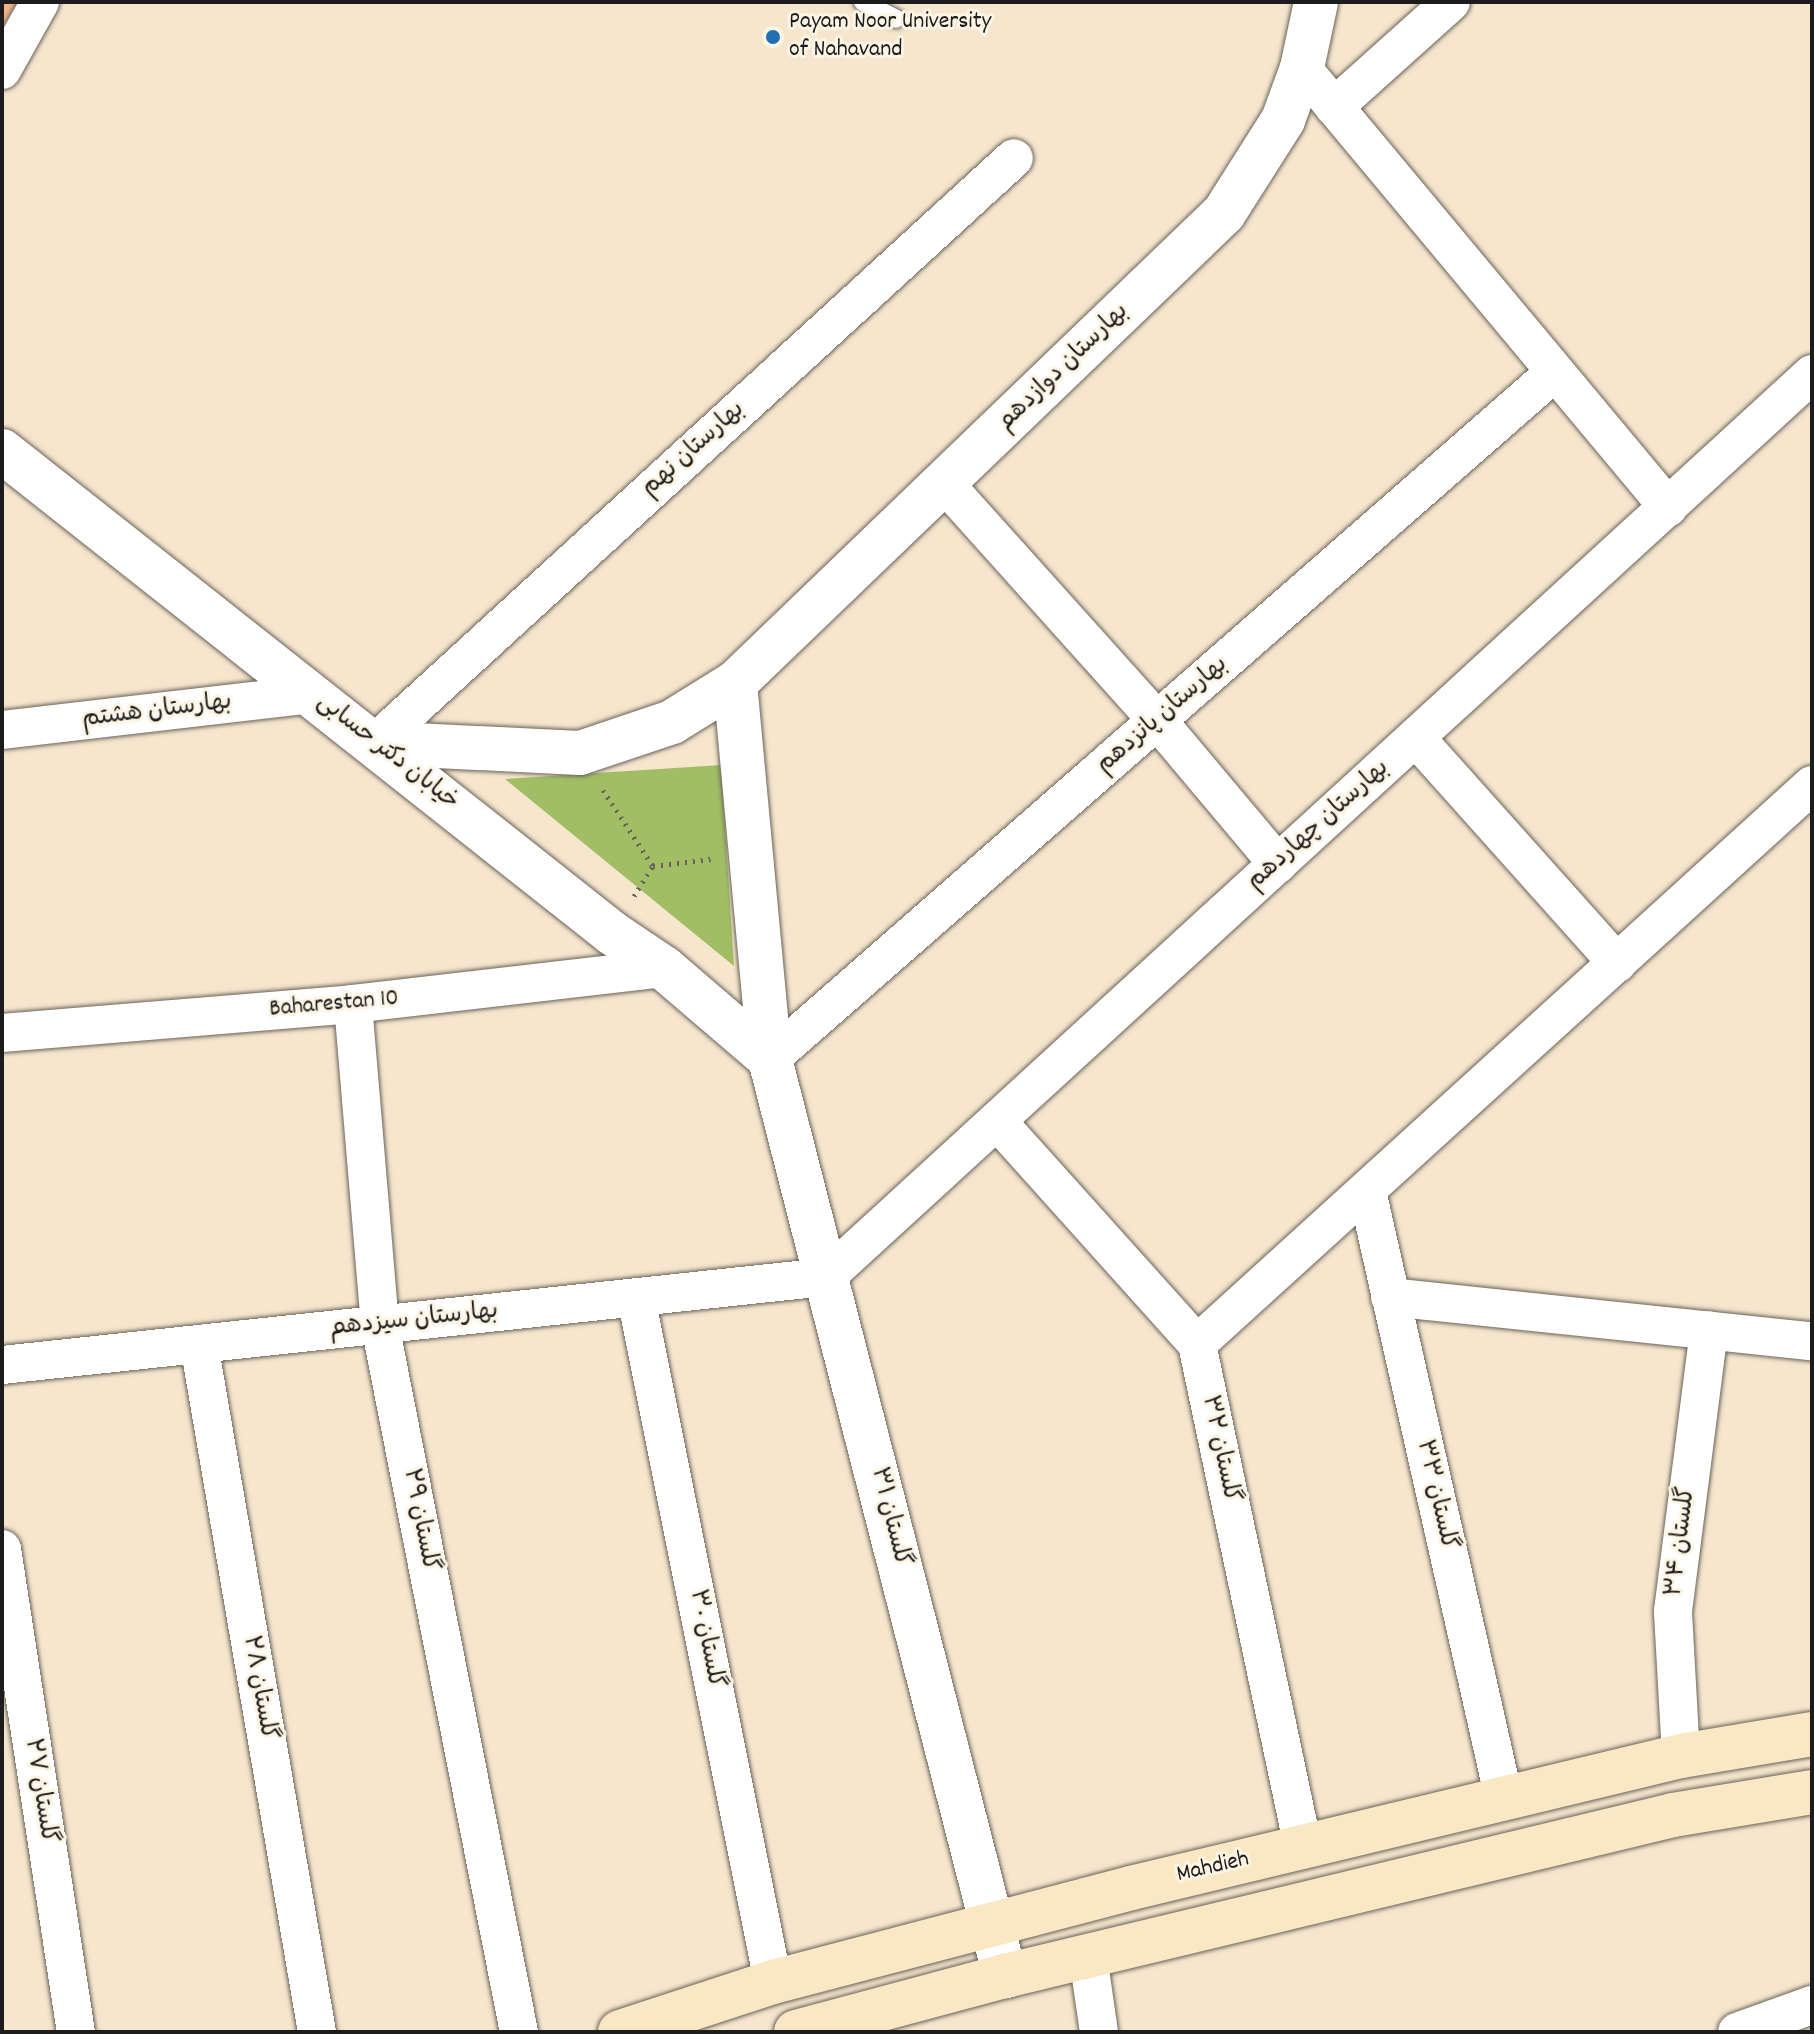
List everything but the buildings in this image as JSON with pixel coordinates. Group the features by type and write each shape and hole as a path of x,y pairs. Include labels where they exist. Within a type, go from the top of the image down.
{"main road":[{"name":"Mahdieh","path":"620,2032 773,1982 991,1923 1681,1756 1812,1734"},
{"path":"796,2032 1005,1976 1673,1815 1812,1792"}],"street":[{"path":"2,70 40,2"},
{"name":"بهارستان دوازدهم","path":"580,753 672,722 735,683 1224,213 1283,120 1302,68 1316,2"},
{"path":"1334,107 1451,2"},
{"path":"1302,68 1668,507"},
{"name":"بهارستان نهم","path":"375,743 1014,158"},
{"name":"بهارستان پانزدهم","path":"770,1059 1555,372"},
{"name":"بهارستان چهاردهم","path":"826,1277 1668,507 1808,386"},
{"name":"خیابان دکتر حسابی","path":"2,451 612,933 664,968 770,1059"},
{"path":"945,484 1157,720 1278,864"},
{"name":"گلستان ۳۱","path":"735,683 754,853 770,1059 1005,1976"},
{"name":"بهارستان هشتم","path":"2,730 312,694"},
{"path":"1416,738 1617,963"},
{"path":"375,743 580,753"},
{"path":"1197,1344 1812,785"},
{"name":"Baharestan 10","path":"2,1033 353,1004 664,968"},
{"name":"گلستان ۲۹","path":"353,1004 380,1325 519,2032"},
{"name":"گلستان ۳۲","path":"997,1121 1197,1344 1303,1847"},
{"name":"گلستان ۳۳","path":"1367,1191 1504,1799"},
{"name":"بهارستان سیزدهم","path":"2,1365 826,1277"},
{"name":"گلستان ۳۰","path":"636,1297 773,1982"},
{"path":"1390,1297 1812,1341"},
{"name":"گلستان ۳۴","path":"1681,1756 1673,1611 1709,1330"},
{"name":"گلستان ۲۸","path":"199,1344 317,2032"},
{"name":"گلستان ۲۷","path":"2,1549 76,2032"},
{"path":"1088,1956 1099,2032"},
{"path":"1737,2032 1812,2005"}],"lane":[{"path":"863,2 896,19"}],"path":[{"path":"580,753 653,866 754,853"}],"green space":[{"path":"721,765 734,966 505,779"}],"place":[{"name":"Payam Noor University of Nahavand","path":"773,37"}]}
